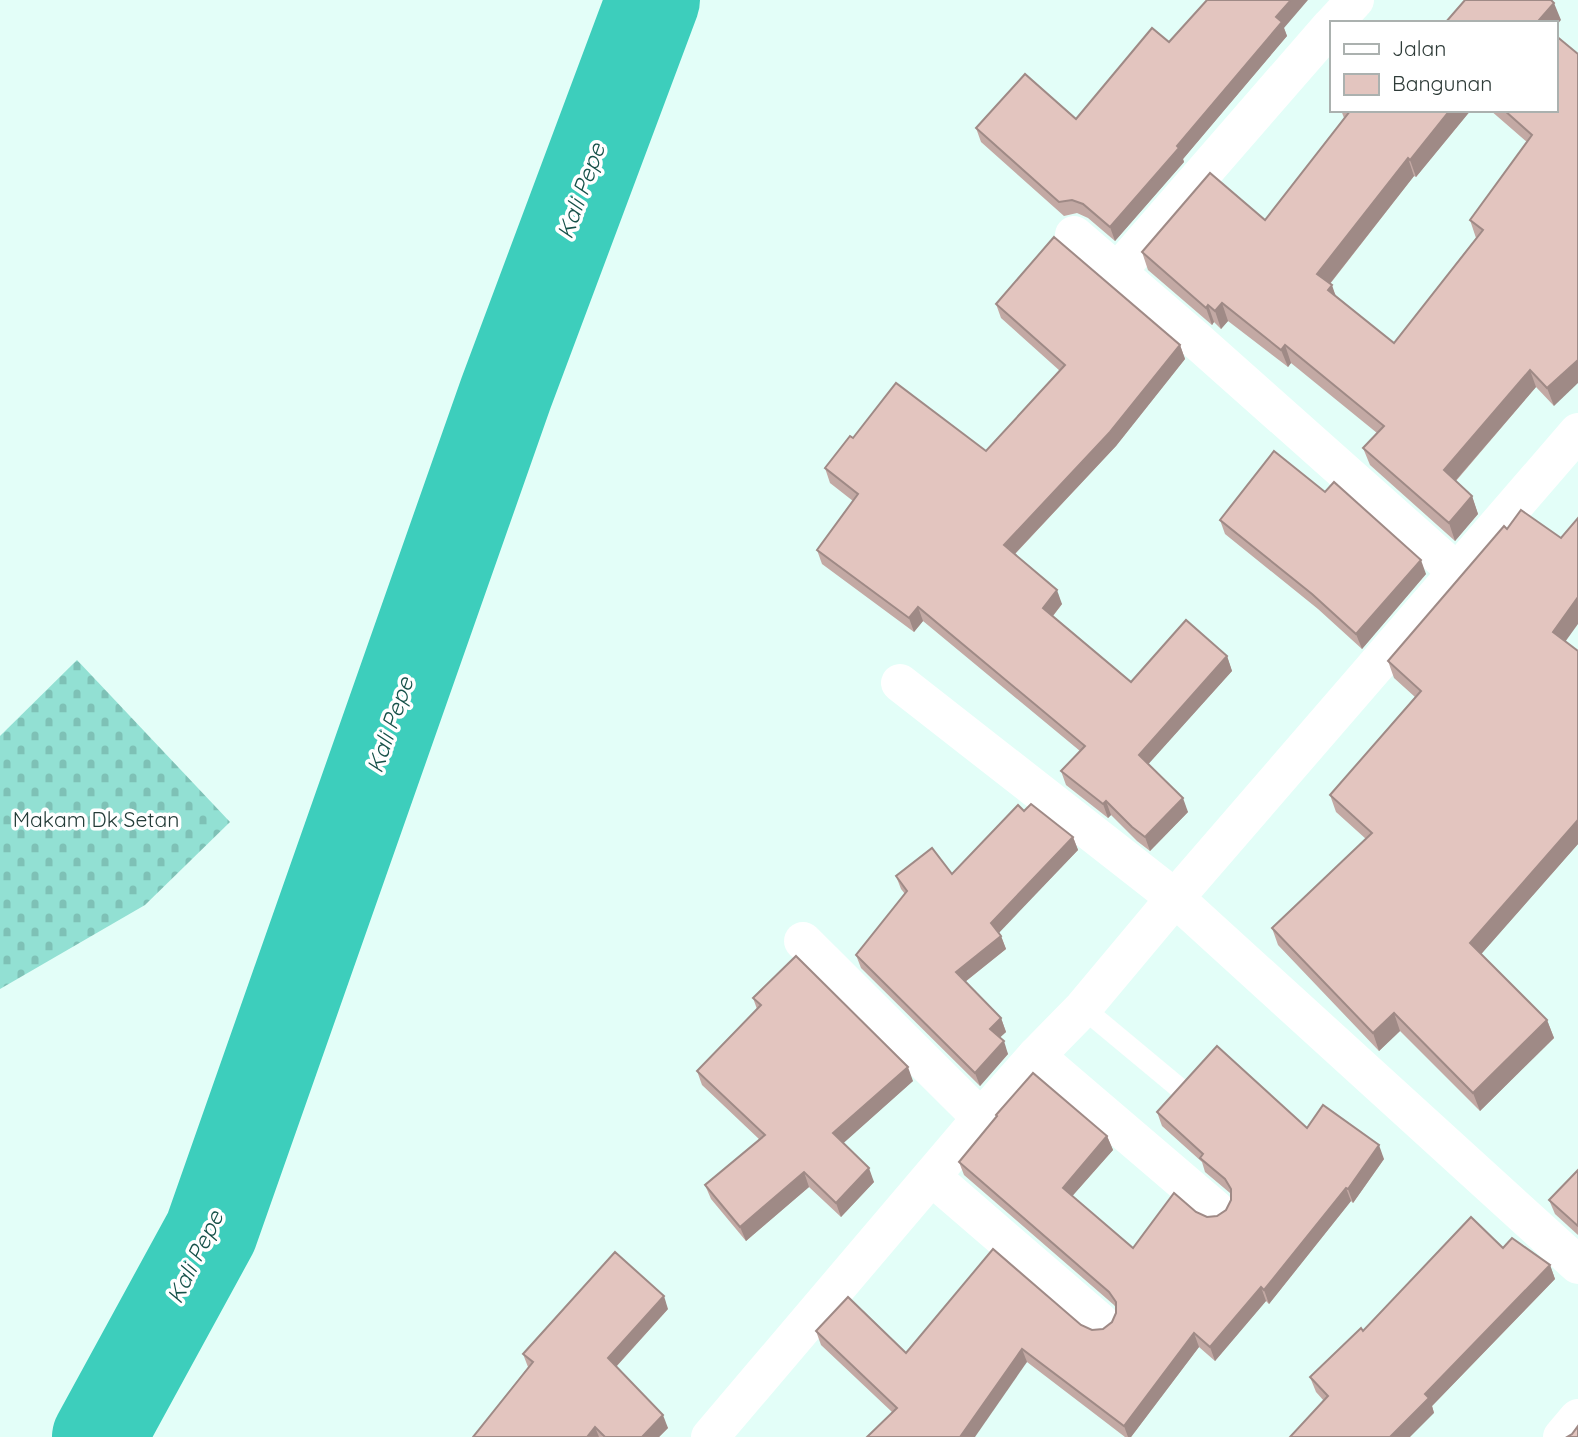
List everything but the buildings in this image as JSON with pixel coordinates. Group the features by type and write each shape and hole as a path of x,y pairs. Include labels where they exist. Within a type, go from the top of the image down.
{"street":[{"path":"1336,21 1355,0"},
{"path":"1117,272 1330,27"},
{"path":"1074,235 1457,572"},
{"path":"710,1437 981,1118 1083,1008 1578,432"},
{"path":"900,683 1175,898 1578,1265"},
{"path":"803,941 981,1118"},
{"path":"1036,1056 1215,1209"},
{"path":"932,1177 1100,1322"},
{"path":"1562,1437 1578,1418"}],"lane":[{"path":"1083,1008 1178,1087"}],"green space":[{"name":"Makam Dk Setan","path":"77,660 230,822 145,905 0,989 0,736"}],"waterway":[{"name":"Kali Pepe","path":"99,1437 211,1232 506,393 653,0"}]}
